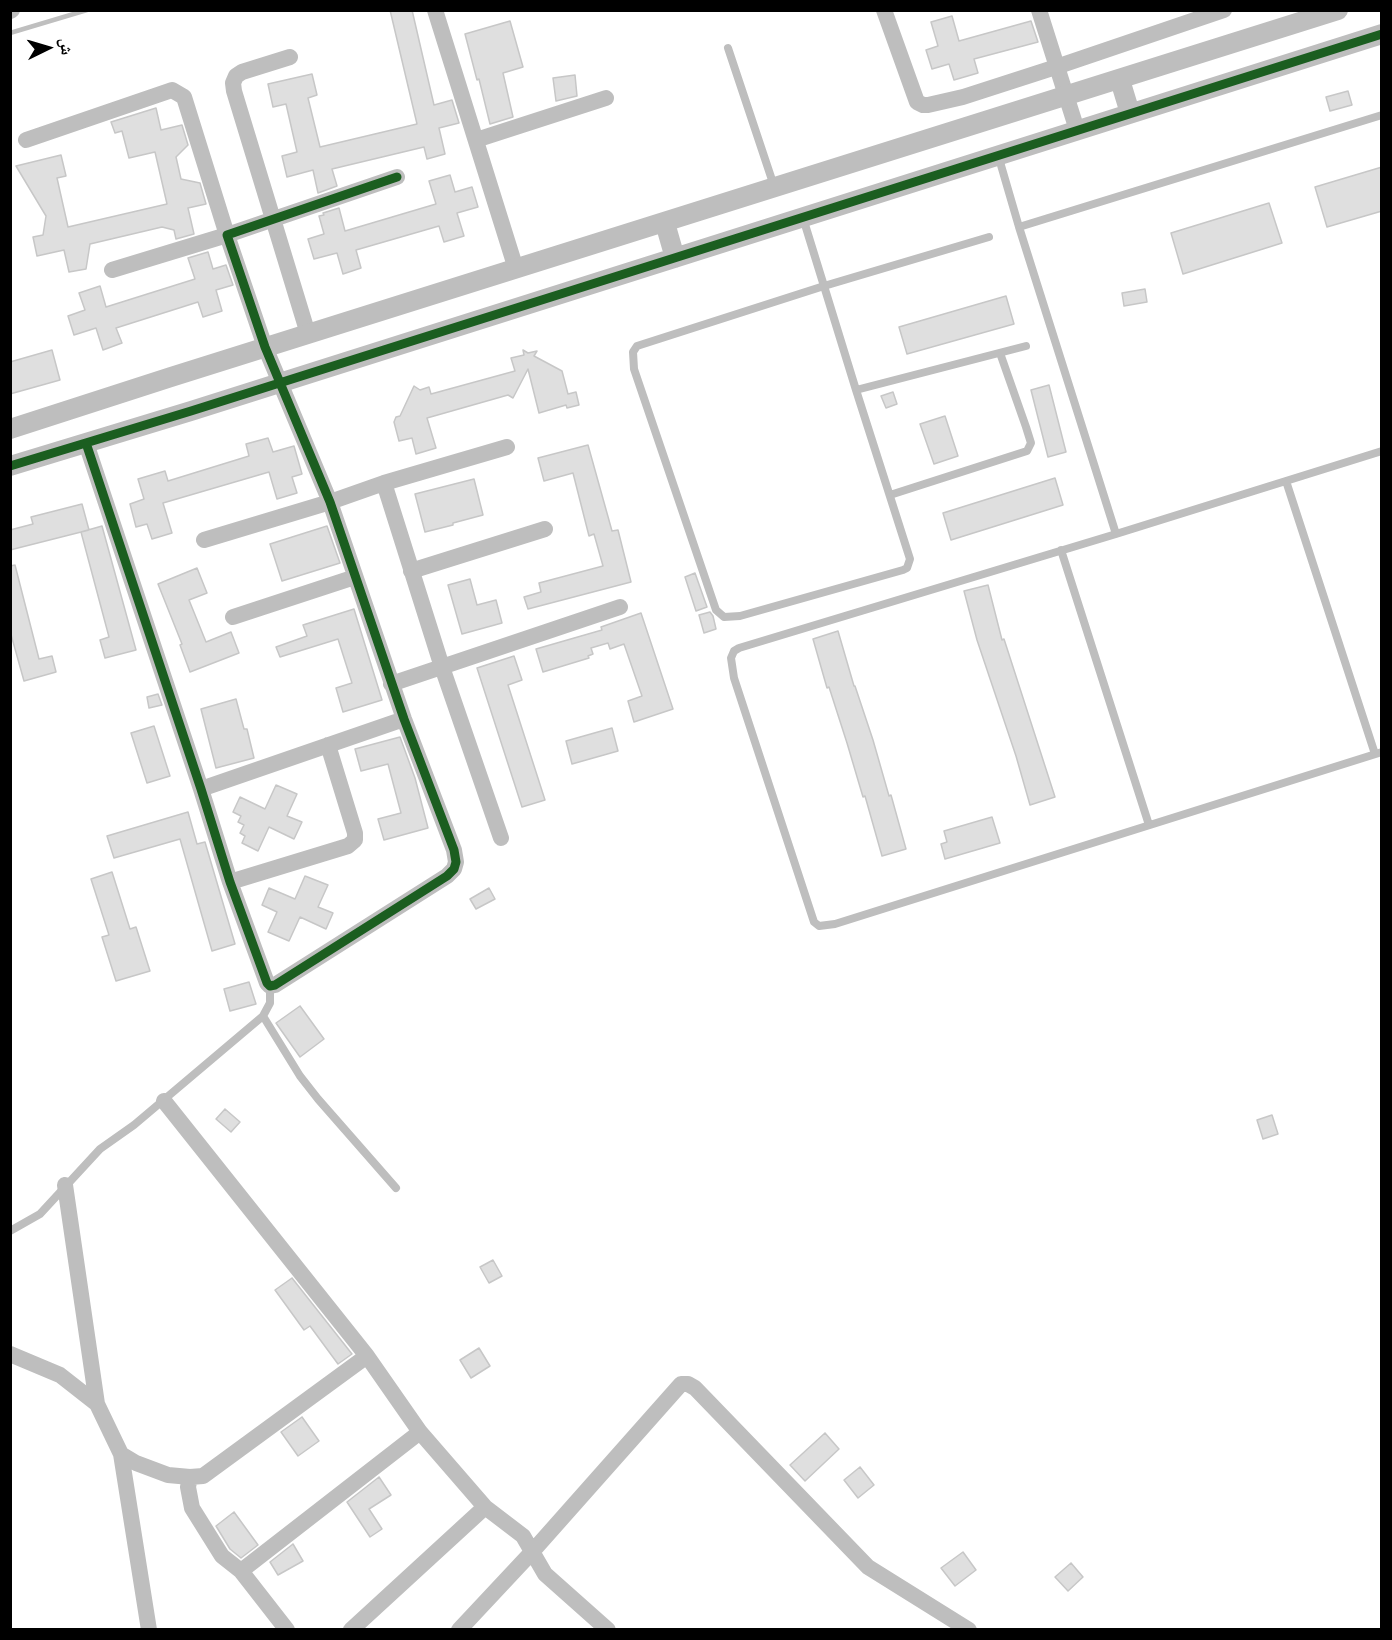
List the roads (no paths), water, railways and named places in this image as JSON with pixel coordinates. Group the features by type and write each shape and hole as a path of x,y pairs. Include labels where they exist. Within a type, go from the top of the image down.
{"street":[{"path":"435,10 516,269"},
{"path":"884,10 917,102 923,105 963,97 1056,67 1196,15 1224,10"},
{"path":"1038,10 1077,130"},
{"path":"10,429 1338,10"},
{"path":"10,466 191,411 1382,34"},
{"path":"290,57 242,72 236,76 233,83 308,334"},
{"path":"1120,80 1130,113"},
{"path":"26,140 172,90 184,97 265,347 330,502 391,684 454,850 456,862 454,869 447,876 280,983 270,986 267,983 230,882 86,443"},
{"path":"476,140 606,99"},
{"path":"112,270 227,235 397,177"},
{"path":"665,223 675,258"},
{"path":"204,540 507,447"},
{"path":"384,483 442,667 501,838"},
{"path":"411,571 544,529"},
{"path":"233,617 356,577"},
{"path":"391,684 620,608"},
{"path":"201,789 404,719"},
{"path":"230,882 348,846 355,840 355,833 328,745"},
{"path":"164,1101 367,1356 420,1432 485,1507 523,1536 545,1574 608,1629"},
{"path":"65,1185 98,1404 121,1454 149,1629"},
{"path":"10,1354 60,1375 98,1404"},
{"path":"121,1454 136,1463 168,1475 203,1476 367,1356"},
{"path":"459,1629 532,1552 681,1384 688,1384 695,1388 868,1567 969,1629"},
{"path":"241,1571 420,1432"},
{"path":"190,1477 188,1486 192,1508 222,1556 241,1571 286,1629"},
{"path":"351,1629 485,1507"}],"lane":[{"path":"728,48 775,187"},
{"path":"1018,227 1382,115"},
{"path":"998,155 1018,227 1116,534"},
{"path":"802,217 824,286 856,390 910,559 907,568 903,570 740,616 724,617 716,610 634,369 633,352 637,346 824,286 989,237"},
{"path":"856,390 1026,346"},
{"path":"890,495 1027,451 1030,443 1026,427 1000,353"},
{"path":"1286,481 1378,753 835,924 819,926 814,921 734,678 731,658 734,651 1382,451"},
{"path":"1061,550 1149,825"},
{"path":"10,1231 40,1214 100,1149 164,1101 263,1016 270,1003 270,986"},
{"path":"263,1016 306,1083 396,1188"}],"waterway":[{"path":"10,33 87,10"}]}
